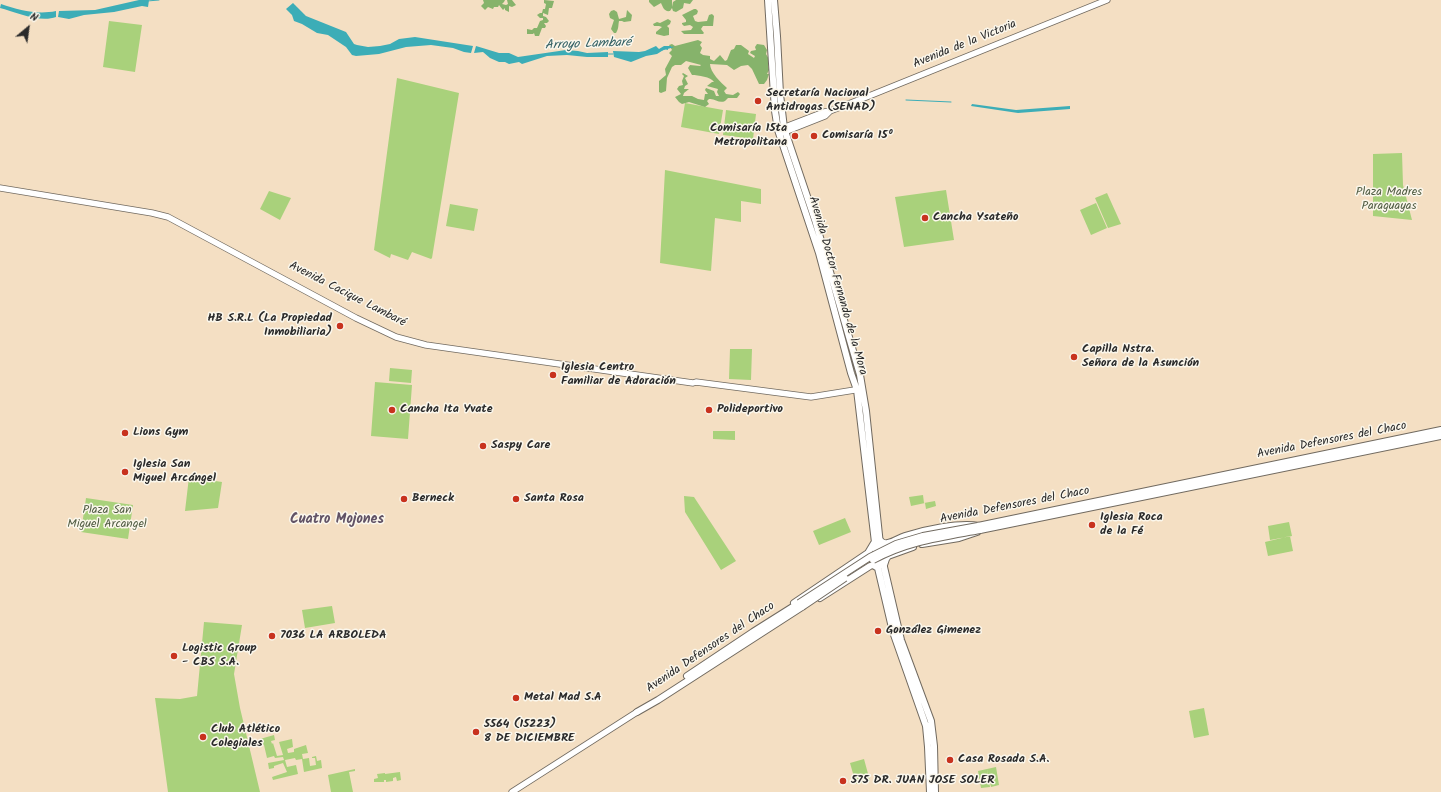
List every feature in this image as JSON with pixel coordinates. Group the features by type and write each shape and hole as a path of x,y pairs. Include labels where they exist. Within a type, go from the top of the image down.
{"highway":[{"name":"Avenida Doctor Fernando de la Mora","path":"768,0 775,111 815,220 860,375 859,390 866,411 878,555 881,567"},
{"name":"Avenida Doctor Fernando de la Mora","path":"774,0 778,36 782,131"},
{"name":"Avenida Defensores del Chaco","path":"1376,446 1441,430"},
{"name":"Avenida Defensores del Chaco","path":"637,712 719,654 788,609 800,605 867,564 898,548 923,540 979,528 1376,446 1441,436"},
{"path":"788,609 806,595 863,557 870,551 877,541 884,544 923,531 971,524 979,528 974,534 913,547 896,553 887,558 881,567 893,632 926,726 930,792"},
{"path":"891,542 889,550 892,553 896,553"},
{"path":"863,557 866,556 870,559 870,566"},
{"path":"794,612 816,601 870,566 873,565 881,567"},
{"path":"881,567 901,640 928,710 934,746 935,792"},
{"name":"Avenida Defensores del Chaco","path":"637,712 794,612 800,605"}],"main road":[{"name":"Avenida de la Victoria","path":"782,131 825,116 830,111 1107,0"},
{"name":"Avenida Cacique Lambaré","path":"0,184 160,212 180,219 285,278"},
{"name":"Avenida Cacique Lambaré","path":"0,188 164,216 179,222 350,313 397,334 426,341 693,383 696,382 811,397 859,390"},
{"name":"Avenida Defensores del Chaco","path":"512,792 637,712"}],"green space":[{"path":"483,0 505,0 502,4 506,5 508,4 507,0 512,0 516,5 512,7 509,6 509,12 505,10 505,8 503,10 499,5 493,9 488,7 485,10 481,6 484,3"},
{"path":"544,0 554,1 552,8 549,8 548,15 543,13 543,16 549,21 544,23 546,26 545,28 542,28 539,36 535,36 534,33 527,34 527,29 532,30 537,28 540,21 543,20 543,18 540,18 537,15 542,13 543,9 545,9 546,4 544,3"},
{"path":"649,0 672,0 672,7 673,2 676,0 693,0 690,4 684,3 683,8 676,12 673,11 672,8 670,11 665,10 661,3 654,7"},
{"path":"694,9 698,11 697,14 693,16 695,21 698,22 707,21 709,15 712,14 714,16 713,26 703,26 701,29 704,33 703,34 684,34 681,31 691,30 693,27 690,25 684,26 682,24 686,22 686,20 682,15"},
{"path":"614,10 617,12 619,19 626,17 627,10 632,15 631,21 619,21 616,33 614,33 611,29 614,20 610,18 609,14"},
{"path":"668,19 671,21 667,26 669,28 669,35 664,36 656,34 656,32 662,27 654,26 653,24 657,22 660,23"},
{"path":"109,21 142,25 135,72 103,67"},
{"path":"698,40 702,42 700,45 702,48 700,53 710,56 710,59 714,61 720,55 725,61 727,60 731,50 734,49 736,45 741,45 749,51 748,54 754,58 755,56 750,53 751,51 756,50 755,47 757,44 764,45 767,50 766,54 770,61 767,80 764,84 759,84 752,69 748,65 741,66 734,70 727,65 710,64 714,74 727,88 724,91 726,94 733,95 738,92 740,94 737,98 728,98 723,102 709,99 707,101 709,104 705,107 689,102 682,104 675,97 681,94 677,89 679,86 683,85 683,73 688,76 685,78 688,84 684,89 689,89 683,96 692,96 704,100 705,94 708,94 705,90 706,88 714,91 716,96 719,96 717,92 718,89 707,86 714,82 712,80 698,75 692,75 688,68 690,65 701,65 686,61 681,65 675,65 672,67 667,78 666,91 661,93 659,92 659,81 666,75 665,69 672,56 669,53 672,50 669,45 672,44 675,46"},
{"path":"397,78 459,93 431,259 412,252 408,260 391,254 390,258 374,250"},
{"path":"685,103 723,110 719,134 681,127"},
{"path":"726,110 756,114 753,139 723,135"},
{"name":"Plaza Madres Paraguayas","path":"1402,153 1403,185 1412,220 1373,216 1373,154"},
{"path":"665,170 761,189 761,204 741,201 741,222 715,218 711,271 660,263"},
{"name":"Cancha Ysateño","path":"946,190 954,240 904,247 895,197"},
{"path":"269,191 291,198 280,220 260,209"},
{"path":"1107,193 1121,224 1108,228 1095,198"},
{"path":"1096,203 1107,228 1091,235 1080,210"},
{"path":"450,204 478,209 474,231 446,226"},
{"path":"730,349 752,349 751,380 729,379"},
{"path":"390,368 412,370 411,383 389,381"},
{"name":"Cancha Ita Yvate","path":"375,382 412,385 408,439 371,436"},
{"path":"713,431 735,431 735,440 713,439"},
{"path":"189,477 222,482 218,508 185,511"},
{"path":"923,495 924,503 935,501 936,506 926,509 925,503 911,506 909,497"},
{"path":"684,496 694,497 736,561 721,570 685,512"},
{"name":"Plaza San Miguel Arcangel","path":"86,498 133,505 128,539 81,532"},
{"path":"845,518 851,532 819,545 813,531"},
{"path":"1289,522 1292,536 1270,540 1268,526"},
{"path":"1290,536 1293,551 1268,556 1265,542"},
{"path":"332,606 335,623 305,628 302,610"},
{"name":"Club Atlético Colegiales","path":"204,622 242,625 234,674 240,708 260,792 168,792 155,698 180,699 197,696"},
{"path":"1204,708 1209,735 1194,738 1189,711"},
{"path":"274,735 275,740 271,741 277,756 283,755 279,742 292,739 293,747 287,749 288,753 294,752 294,749 306,745 308,753 302,754 303,759 309,758 310,766 316,765 315,758 312,757 316,756 317,761 321,760 322,768 304,772 302,759 296,760 295,758 285,760 287,767 296,765 298,774 273,780 272,777 287,772 283,763 269,769 268,763 284,760 283,757 275,758 274,756 267,758 264,745 261,745 260,739"},
{"path":"864,759 870,781 856,784 850,763"},
{"path":"996,767 999,785 991,787 987,769"},
{"path":"355,769 355,771 349,772 353,792 331,792 328,775"},
{"path":"987,769 990,787 981,788 978,771"},
{"path":"400,772 401,780 397,781 396,777 393,778 393,781 386,782 386,780 384,780 384,782 374,782 374,779 378,778 377,774"}],"water":[{"path":"139,0 149,0 148,7 142,6 114,12 84,15 69,19 58,17 59,11 95,10"},
{"path":"293,3 306,16 346,32 354,44 357,45 368,47 380,46 390,44 399,39 415,37 473,46 471,53 453,48 431,45 406,47 379,54 356,56 352,55 346,47 328,35 317,33 294,21 292,15 286,9"},
{"path":"1,4 21,10 35,12 56,11 56,17 43,19 35,18 0,8"},
{"path":"476,46 499,53 509,53 518,57 566,50 587,53 608,52 608,57 567,55 547,56 522,64 519,62 509,64 490,58 483,52 474,53"},
{"path":"656,46 659,49 664,46 671,46 671,48 631,62 614,57 613,51 639,52"},
{"path":"972,104 1016,110 1070,106 1070,109 1018,113 971,106"}],"waterway":[{"name":"Arroyo Lambaré","path":"147,1 159,0"},
{"name":"Arroyo Lambaré","path":"662,50 673,47"},
{"name":"Arroyo Lambaré","path":"607,54 613,54"},
{"name":"Arroyo Lambaré","path":"906,100 951,102"}],"place":[{"name":"Secretaría Nacional Antidrogas (SENAD)","path":"758,101"},
{"name":"Comisaría 15ta Metropolitana","path":"795,136"},
{"name":"Comisaría 15º","path":"814,136"},
{"name":"Cancha Ysateño","path":"925,218"},
{"name":"HB S.R.L (La Propiedad Inmobiliaria)","path":"340,326"},
{"name":"Capilla Nstra. Señora de la Asunción","path":"1074,357"},
{"name":"Iglesia Centro Familiar de Adoración","path":"553,375"},
{"name":"Cancha Ita Yvate","path":"392,410"},
{"name":"Polideportivo","path":"709,410"},
{"name":"Lions Gym","path":"125,433"},
{"name":"Saspy Care","path":"483,446"},
{"name":"Iglesia San Miguel Arcángel","path":"125,472"},
{"name":"Berneck","path":"404,499"},
{"name":"Santa Rosa","path":"516,499"},
{"name":"Iglesia Roca de la Fé","path":"1092,525"},
{"name":"González Gimenez","path":"878,631"},
{"name":"7036 LA ARBOLEDA","path":"272,636"},
{"name":"Logistic Group - CBS S.A.","path":"174,656"},
{"name":"Metal Mad S.A","path":"516,698"},
{"name":"5564 (15223) 8 DE DICIEMBRE","path":"476,732"},
{"name":"Club Atlético Colegiales","path":"203,737"},
{"name":"Casa Rosada S.A.","path":"950,760"},
{"name":"575 DR. JUAN JOSE SOLER","path":"843,781"}],"district":[{"name":"Cuatro Mojones","path":"337,521"}]}
